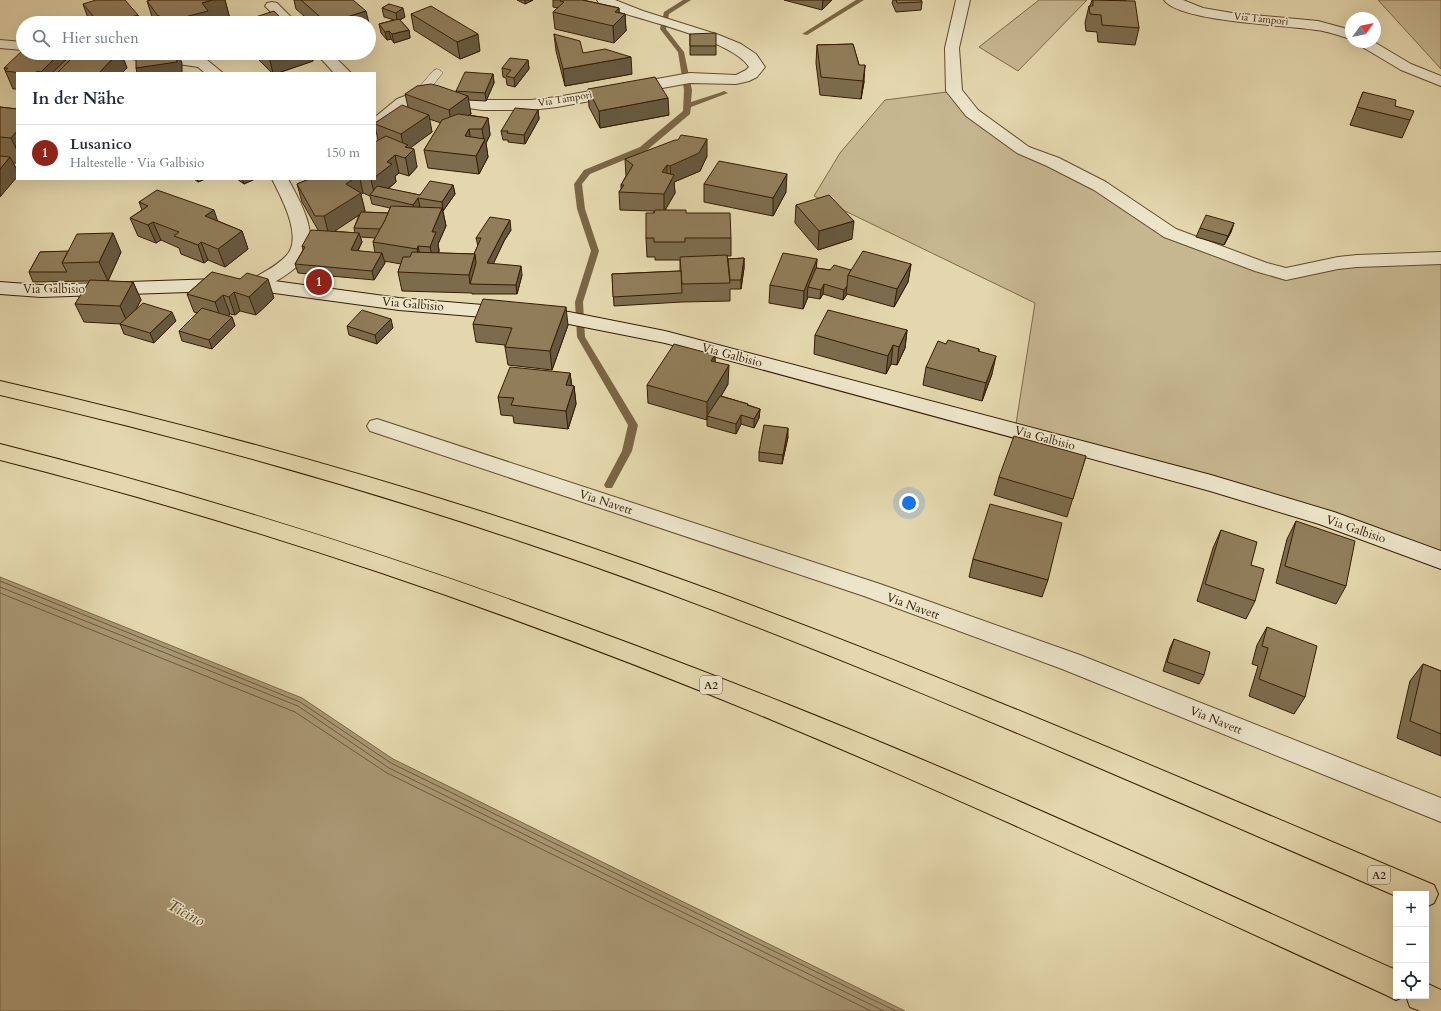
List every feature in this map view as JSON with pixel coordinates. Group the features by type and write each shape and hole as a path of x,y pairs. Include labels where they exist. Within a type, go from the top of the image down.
{"highway":[{"name":"A2","path":"0,388 168,428 409,496 673,585 841,650 1021,723 1418,891"},
{"name":"A2","path":"0,452 176,500 353,555 504,606 639,656 780,712 913,768 1070,837 1393,984"},
{"name":"A2","path":"1429,896 1441,901"},
{"path":"1428,999 1441,1005"}],"street":[{"name":"Via Tamporì","path":"418,96 482,105 531,105 557,102 683,79 708,77 738,79 750,76 754,72 757,64 753,59 729,44 664,21 624,10 604,0"},
{"path":"963,0 952,48 954,92 972,113 1023,150 1053,162 1100,186 1170,233 1261,267 1286,274 1338,263 1357,261 1441,258"},
{"name":"Via Tamporì","path":"1171,0 1186,6 1215,13 1327,27 1345,32"},
{"path":"272,6 283,16"},
{"path":"0,44 16,45"},
{"path":"1374,48 1406,67 1441,81"},
{"path":"180,60 202,63 214,72"},
{"path":"330,60 342,72"},
{"path":"376,124 403,102 418,96"},
{"path":"376,103 389,114"},
{"path":"254,286 295,258 302,241 296,209 281,180"},
{"name":"Via Galbisio","path":"0,288 42,290 217,285 267,286 399,304 578,320 665,337 1211,483 1326,518 1441,560"},
{"name":"Via Navett","path":"376,426 894,598 1071,662 1441,810"}],"lane":[{"path":"418,96 437,73"}],"shaded area":[{"path":"1039,0 1087,0 1018,71 979,47"},
{"path":"1378,0 1441,0 1441,69"},
{"path":"954,91 972,113 1151,221 1286,274 1441,258 1441,560 1015,430 1035,303 814,196 840,153 885,100"}],"water":[{"name":"Ticino","path":"0,577 302,698 393,759 905,1011 0,1011"}],"building":[{"path":"96,0 125,0 138,15 93,16 83,4"},
{"path":"212,0 202,3 208,11 188,16 158,16 147,1"},
{"path":"301,0 353,0 366,11 350,16 319,16"},
{"path":"582,0 619,8 615,12 625,14 613,26 553,12 564,2 560,1"},
{"path":"896,0 921,0 922,2 897,3"},
{"path":"1093,0 1135,1 1139,28 1102,25 1101,15 1090,14 1089,6 1093,6"},
{"path":"389,4 403,8 396,13 382,8"},
{"path":"431,6 478,34 457,42 411,14"},
{"path":"274,11 279,16 259,16"},
{"path":"399,19 409,30 392,34 389,31 385,32 379,24"},
{"path":"716,33 716,46 690,46 690,34"},
{"path":"554,34 580,41 583,53 605,49 631,57 563,69"},
{"path":"853,44 859,65 865,65 863,81 821,77 817,45"},
{"path":"16,57 16,60 53,60 41,72 16,72 5,71 8,68 4,68"},
{"path":"510,58 528,60 514,78 506,76 511,70 502,68"},
{"path":"66,60 70,60 58,72 53,72"},
{"path":"70,60 111,60 100,72 58,72"},
{"path":"136,60 177,60 177,62 136,68"},
{"path":"465,72 493,74 485,93 456,91"},
{"path":"655,77 668,98 599,111 588,89"},
{"path":"431,84 468,96 449,110 405,94 417,86"},
{"path":"1363,92 1396,100 1395,106 1414,111 1410,120 1357,107"},
{"path":"402,105 429,115 401,134 376,124 376,122"},
{"path":"0,107 16,109 16,132 11,138 0,137"},
{"path":"515,108 538,110 524,135 501,131"},
{"path":"458,114 488,118 482,129 469,129 465,136 485,139 476,156 424,150 442,120"},
{"path":"681,135 707,139 699,153 670,166 667,165 662,172 674,175 664,194 619,192 624,185 621,185 633,165 625,159 678,140"},
{"path":"386,136 408,145 405,147 414,149 405,158 395,155 387,162 392,164 376,176 376,141"},
{"path":"0,156 10,157 0,169"},
{"path":"719,161 787,174 773,198 704,184"},
{"path":"307,180 352,180 346,184 361,193 324,216 315,216 297,184"},
{"path":"430,181 453,185 442,202 418,198 413,205 370,195 377,186 420,195"},
{"path":"157,190 214,210 205,216 242,231 218,249 201,242 198,245 174,236 179,232 153,222 148,225 130,218 148,206 139,202"},
{"path":"829,195 854,221 819,231 796,205"},
{"path":"391,206 442,208 432,232 436,232 430,247 418,246 417,249 373,242"},
{"path":"655,210 686,210 686,213 730,213 731,238 685,238 685,242 654,242 654,238 646,238 646,213 654,213"},
{"path":"361,212 388,213 380,229 354,228"},
{"path":"1206,215 1234,223 1228,236 1200,228"},
{"path":"490,217 510,220 487,263 521,266 516,285 470,284 476,263 474,254 481,238 476,238"},
{"path":"311,230 359,233 351,250 382,253 372,271 295,264 305,247 302,246"},
{"path":"113,233 99,262 62,263 77,234"},
{"path":"68,251 62,263 67,272 29,272 40,252"},
{"path":"863,251 911,264 897,289 848,275"},
{"path":"412,252 475,254 469,275 398,272 403,257 410,257"},
{"path":"783,253 817,259 804,291 770,285"},
{"path":"727,255 730,283 682,284 680,257"},
{"path":"744,258 741,280 730,280 728,259"},
{"path":"834,265 851,270 848,275 847,286 844,290 824,284 821,290 808,287 816,268 830,270"},
{"path":"681,271 682,293 613,297 612,274"},
{"path":"212,272 240,279 247,273 268,279 249,297 234,292 229,297 223,295 215,302 187,294"},
{"path":"90,280 133,282 120,306 75,304"},
{"path":"483,299 566,307 550,351 505,347 512,328 473,324"},
{"path":"143,303 172,312 150,333 120,324"},
{"path":"202,308 232,317 209,340 179,331"},
{"path":"362,310 391,319 375,335 347,326"},
{"path":"828,310 907,330 899,347 893,345 888,356 815,335"},
{"path":"948,340 979,349 978,351 996,356 986,383 926,367 938,341 946,344"},
{"path":"674,344 715,355 711,361 729,365 707,402 647,385"},
{"path":"510,367 570,373 566,385 574,386 566,411 511,405 514,398 498,397"},
{"path":"720,396 760,409 754,419 741,415 736,424 707,416"},
{"path":"764,425 788,428 783,455 759,452"},
{"path":"1014,436 1086,456 1073,499 999,477"},
{"path":"990,504 1062,523 1048,580 973,559"},
{"path":"1296,521 1355,541 1346,586 1285,566"},
{"path":"1221,530 1257,542 1251,565 1264,569 1255,601 1205,584"},
{"path":"1267,627 1317,646 1305,697 1259,679 1268,648 1262,646"},
{"path":"1174,639 1210,652 1204,675 1167,662"},
{"path":"1423,664 1441,671 1441,734 1410,721"}],"waterway":[{"path":"687,106 688,90 681,52 663,29 666,13 688,0"},
{"path":"805,34 861,0"},
{"path":"687,106 724,93"},
{"path":"609,485 627,451 633,425 581,337 579,302 595,251 581,209 578,184 587,172 643,149 687,112 687,106"}],"place":[{"name":"Lusanico","path":"319,282"}]}
